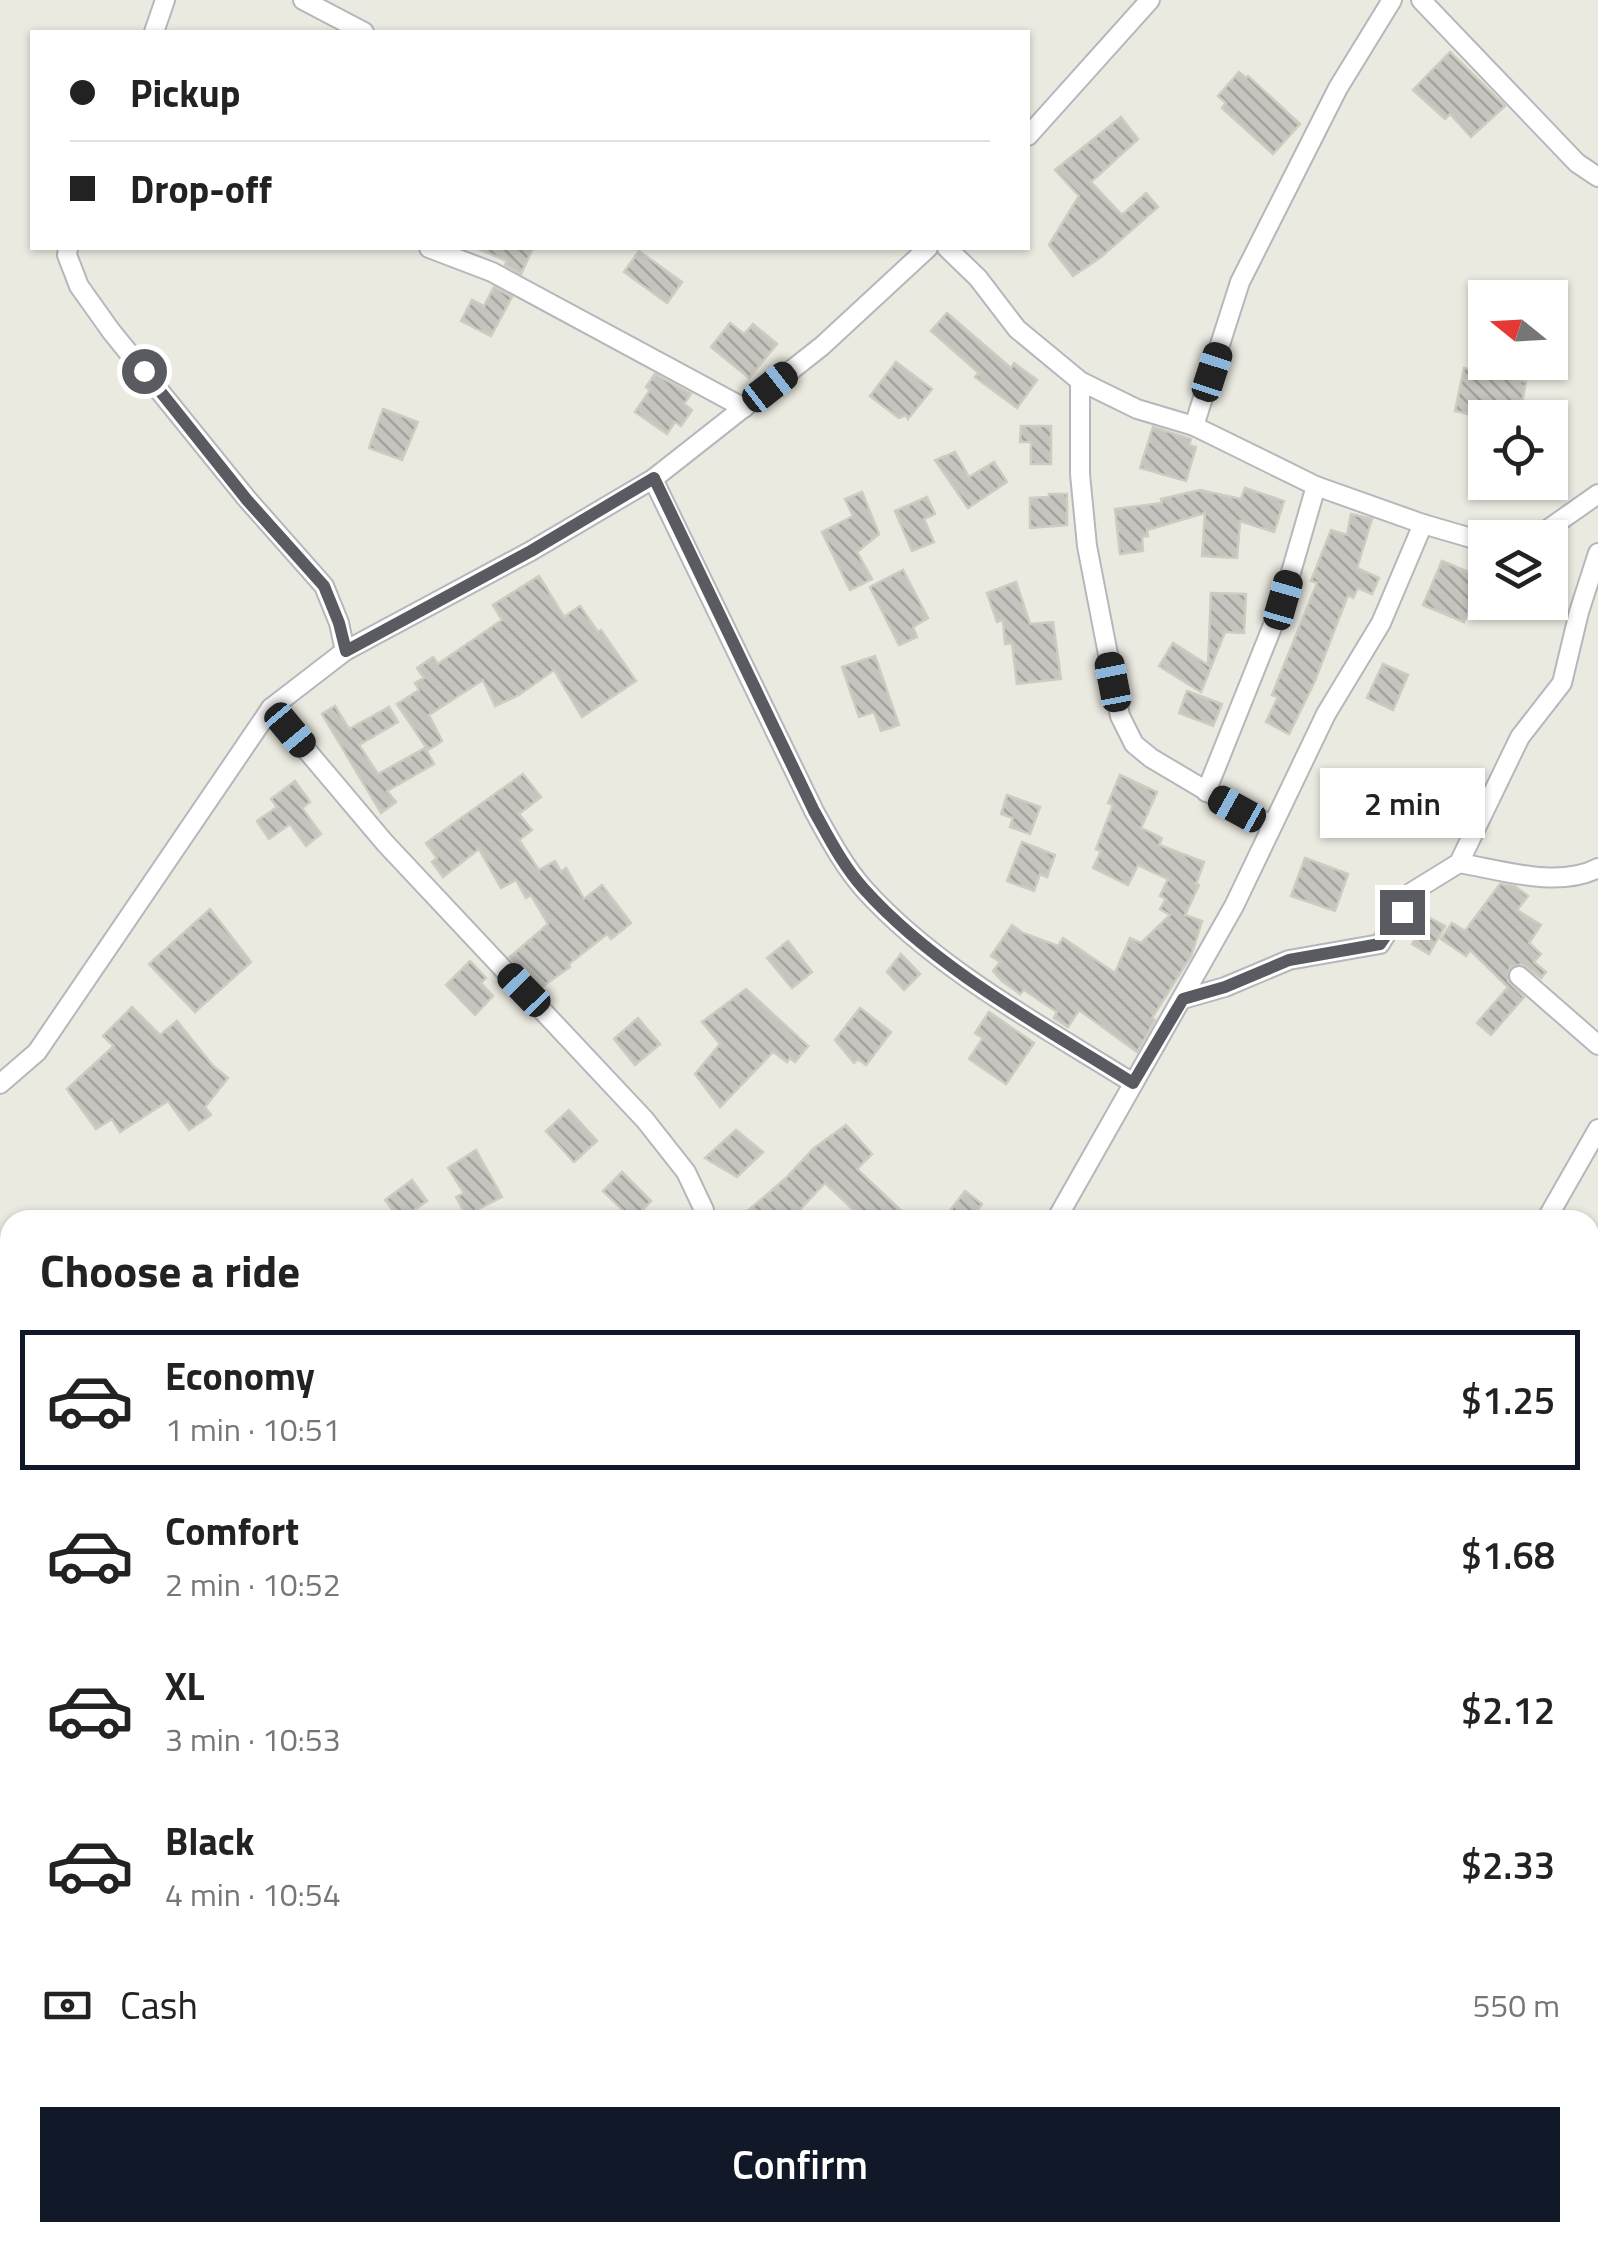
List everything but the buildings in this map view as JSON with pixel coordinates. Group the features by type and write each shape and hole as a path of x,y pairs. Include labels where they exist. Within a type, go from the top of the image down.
{"street":[{"path":"155,30 166,0"},
{"path":"304,0 360,30"},
{"path":"1030,134 1150,0"},
{"path":"1194,426 1240,282 1338,88 1392,0"},
{"path":"1422,0 1577,162 1598,177"},
{"path":"68,250 80,286 112,331 247,500 324,586 346,651"},
{"path":"434,250 492,272 744,408"},
{"path":"0,1084 36,1052 271,708 346,651 531,551 654,478 822,346 926,250"},
{"path":"950,250 978,278 1017,330 1080,381 1137,409 1194,426 1316,486 1468,537"},
{"path":"1080,381 1080,474 1087,546 1120,716 1134,744 1150,758 1272,825"},
{"path":"654,478 814,811 840,857 864,888 912,935 1006,1004 1133,1083"},
{"path":"1206,792 1283,600 1316,486"},
{"path":"1561,520 1598,494"},
{"path":"1062,1210 1234,906 1326,714 1380,624 1423,524"},
{"path":"1183,999 1225,987 1289,960 1380,944 1412,892 1458,863 1520,737 1562,683 1598,553"},
{"path":"271,708 384,843 645,1120 686,1172 704,1210"},
{"path":"1458,863 1547,877 1580,877 1598,868"},
{"path":"1518,976 1598,1046"},
{"path":"1552,1210 1598,1131"}],"route":[{"path":"144,371 247,500 324,586 346,651 531,551 654,478 814,811 840,857 864,888 912,935 1006,1004 1133,1083 1183,999 1225,987 1289,960 1380,944 1402,912"}]}
